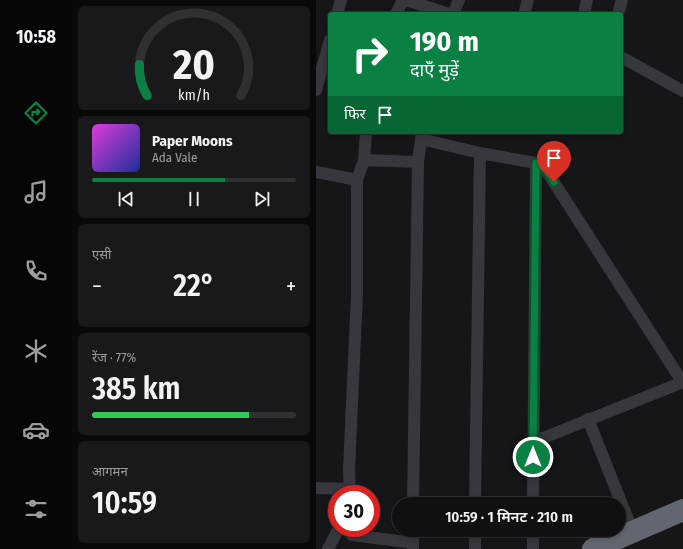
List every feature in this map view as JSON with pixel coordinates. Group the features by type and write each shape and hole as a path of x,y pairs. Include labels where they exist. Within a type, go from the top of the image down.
{"highway":[{"path":"593,549 683,510"}],"street":[{"path":"338,12 341,0"},
{"path":"397,12 403,0"},
{"path":"454,12 459,0"},
{"path":"525,12 528,0"},
{"path":"584,12 587,0"},
{"path":"619,12 622,0"},
{"path":"414,1 443,12"},
{"path":"316,90 328,48"},
{"path":"623,58 683,91"},
{"path":"350,485 349,469 357,294 357,180 364,160 366,134"},
{"path":"413,497 418,162 422,135 480,153 536,163 546,170 683,382 533,442"},
{"path":"475,497 480,153"},
{"path":"364,160 418,162"},
{"path":"533,497 536,163"},
{"path":"316,172 357,180"},
{"path":"588,419 633,532"},
{"path":"316,488 328,489"},
{"path":"328,549 334,537"},
{"path":"363,537 413,546"},
{"path":"474,549 475,537"},
{"path":"533,537 533,549"}],"route":[{"path":"533,457 536,296 536,163 546,170 554,182"}]}
